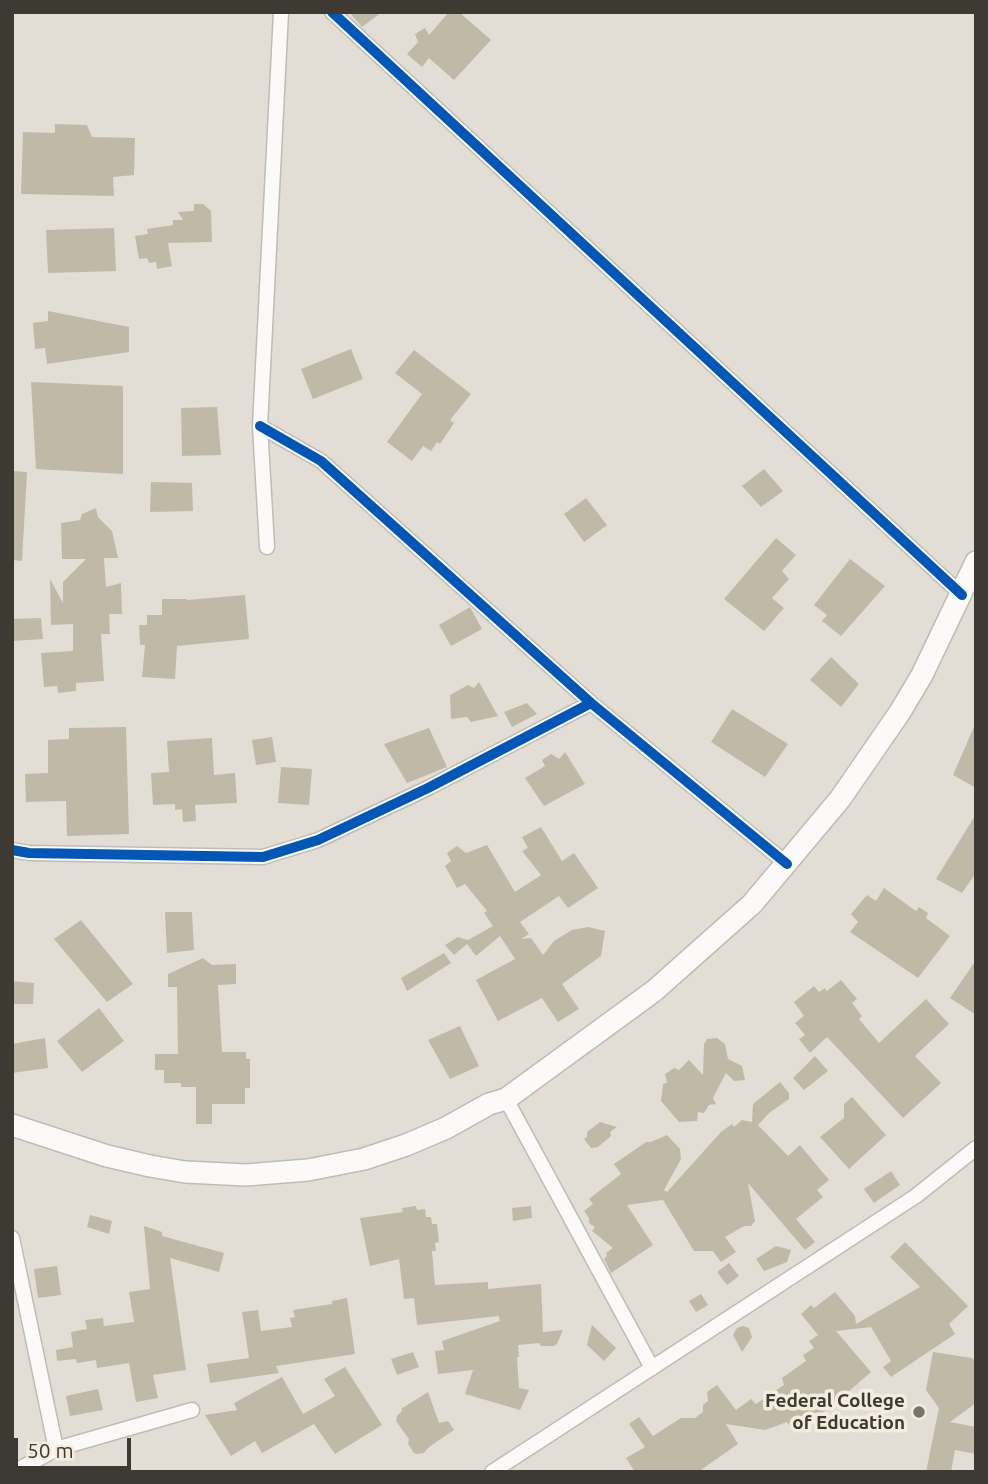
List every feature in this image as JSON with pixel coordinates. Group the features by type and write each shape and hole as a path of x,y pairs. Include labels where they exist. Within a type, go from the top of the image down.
{"main road":[{"path":"12,1125 107,1156 150,1166 223,1176 258,1175 308,1170 364,1159 446,1128 489,1104 506,1099 654,991 730,926 787,864 840,799 900,712 922,675 976,562"}],"street":[{"path":"267,547 260,426 281,12"},
{"path":"332,12 962,595"},
{"path":"260,426 321,461 591,703 787,864"},
{"path":"12,850 29,853 263,857 318,840 391,806 591,703"},
{"path":"506,1099 652,1368"},
{"path":"492,1472 916,1196 976,1148"},
{"path":"12,1238 56,1449"},
{"path":"14,1472 56,1449 192,1410"}],"building":[{"path":"349,12 382,12 362,27"},
{"path":"449,12 459,12 491,40 454,80 429,58 422,67 407,54 418,42 415,34 425,28 429,35"},
{"path":"55,124 87,125 92,137 135,138 134,175 113,177 114,196 21,194 23,132 55,133"},
{"path":"194,204 203,204 211,211 212,242 168,243 172,266 157,269 156,262 149,263 147,258 139,259 135,236 148,234 147,229 173,225 173,220 183,220 178,212 194,211"},
{"path":"114,228 116,271 48,273 46,230"},
{"path":"48,311 129,327 129,352 47,364 45,348 35,349 33,323 48,321"},
{"path":"351,349 363,379 313,399 301,369"},
{"path":"414,350 471,394 450,420 454,423 440,444 437,442 431,451 423,446 412,461 387,442 422,394 395,373"},
{"path":"31,382 123,386 123,474 36,469"},
{"path":"217,407 221,455 182,456 181,408"},
{"path":"764,469 783,491 761,507 742,486"},
{"path":"12,471 27,472 22,561 12,560"},
{"path":"151,482 192,483 193,511 150,512"},
{"path":"586,498 607,525 584,542 564,514"},
{"path":"96,508 98,517 112,531 118,558 104,558 106,587 121,583 122,614 109,614 110,634 101,634 104,681 76,683 76,691 58,693 57,686 44,687 41,653 73,651 73,624 51,625 50,579 63,603 63,582 86,559 62,559 61,523 80,520 82,514"},
{"path":"776,538 796,555 782,571 789,579 772,598 784,608 764,631 724,599"},
{"path":"850,559 885,586 841,636 822,621 827,615 814,605"},
{"path":"245,595 249,639 177,646 175,679 142,677 145,645 140,645 139,625 147,625 147,615 162,615 162,599 187,600"},
{"path":"470,607 482,629 451,646 439,625"},
{"path":"41,618 43,639 12,641 12,619"},
{"path":"831,657 859,684 841,707 810,680"},
{"path":"479,682 498,716 471,722 467,717 451,719 450,695 468,685 474,688"},
{"path":"527,703 537,714 512,727 504,712"},
{"path":"732,709 788,744 765,777 711,742"},
{"path":"976,722 976,788 953,775"},
{"path":"126,727 129,834 67,836 66,801 26,802 25,774 48,773 48,740 69,739 69,728"},
{"path":"429,728 447,767 407,783 384,744"},
{"path":"272,737 276,762 256,765 252,740"},
{"path":"212,738 214,775 235,773 237,803 195,805 196,821 183,822 182,809 175,810 175,804 153,805 151,773 169,772 167,741"},
{"path":"565,752 585,784 544,806 525,778 545,766 542,760 551,754 559,759"},
{"path":"281,767 312,769 309,805 278,803"},
{"path":"976,814 976,873 962,893 936,879"},
{"path":"541,827 562,861 574,853 598,888 568,908 559,896 520,922 529,934 521,939 531,938 543,955 554,941 572,930 588,927 605,931 601,956 562,984 579,1009 558,1022 542,998 498,1021 476,980 515,959 500,936 476,956 467,944 454,955 445,945 458,937 468,940 493,926 484,913 487,911 465,884 457,888 445,866 451,861 447,853 457,846 466,853 487,845 515,892 541,875 522,851 528,848 522,837"},
{"path":"884,888 916,911 919,907 928,913 926,918 950,936 918,978 850,932 858,922 851,914 867,895 876,901"},
{"path":"165,912 192,912 194,950 167,953"},
{"path":"81,920 133,984 107,1002 54,939"},
{"path":"444,953 451,963 407,991 401,978"},
{"path":"203,958 212,965 236,964 236,984 218,985 222,1052 246,1052 246,1059 250,1059 250,1088 245,1088 245,1104 212,1104 212,1124 196,1124 196,1087 181,1087 181,1083 164,1083 164,1070 155,1070 155,1054 178,1054 177,987 168,987 168,974"},
{"path":"976,960 976,1015 950,998"},
{"path":"841,980 857,999 852,1003 862,1016 859,1019 879,1043 926,999 949,1024 915,1056 941,1083 903,1118 827,1037 810,1053 799,1039 805,1035 795,1023 804,1016 794,1002 814,986 819,992 825,988 827,991"},
{"path":"12,981 34,983 33,1004 12,1004"},
{"path":"99,1008 124,1041 82,1072 57,1041"},
{"path":"460,1026 479,1066 450,1079 428,1040"},
{"path":"45,1038 48,1068 12,1073 12,1044"},
{"path":"717,1038 725,1044 728,1059 742,1066 745,1080 734,1081 726,1073 713,1098 716,1104 709,1105 704,1113 698,1112 697,1121 679,1122 661,1101 663,1084 667,1083 665,1074 674,1068 679,1070 689,1060 703,1075 704,1044 707,1039"},
{"path":"815,1056 828,1071 804,1090 793,1078"},
{"path":"780,1082 789,1093 789,1099 769,1113 758,1125 788,1156 800,1145 829,1180 817,1190 823,1197 796,1219 815,1242 805,1250 748,1183 755,1221 751,1226 744,1226 725,1237 736,1252 721,1262 713,1251 694,1251 663,1200 627,1205 653,1245 611,1273 604,1259 606,1253 613,1248 592,1231 595,1227 589,1223 584,1211 593,1204 589,1199 621,1174 614,1164 646,1142 667,1135 680,1149 681,1159 664,1190 667,1192 721,1132 732,1124 734,1127 742,1120 752,1122 753,1104"},
{"path":"852,1097 886,1135 849,1169 820,1137 844,1118 844,1104"},
{"path":"600,1122 617,1127 598,1147 591,1148 584,1139 587,1132"},
{"path":"891,1171 900,1185 874,1203 864,1189"},
{"path":"416,1206 417,1210 425,1209 426,1217 431,1217 432,1224 437,1224 439,1242 435,1243 436,1251 432,1251 435,1285 488,1282 488,1289 541,1284 543,1332 563,1330 554,1346 541,1346 539,1343 518,1345 519,1388 529,1390 520,1410 465,1394 473,1370 438,1374 435,1351 444,1350 442,1341 500,1321 499,1316 417,1325 414,1298 404,1299 399,1259 370,1266 360,1218 403,1212 402,1208"},
{"path":"531,1206 532,1218 513,1221 512,1208"},
{"path":"90,1215 112,1221 109,1234 87,1227"},
{"path":"144,1226 162,1232 162,1236 224,1253 219,1272 170,1258 186,1370 153,1375 158,1398 136,1402 129,1363 97,1368 96,1360 77,1363 76,1359 57,1361 56,1350 73,1347 71,1332 87,1329 85,1320 103,1318 104,1326 134,1322 129,1292 150,1289"},
{"path":"905,1242 968,1306 949,1324 955,1334 891,1377 883,1367 891,1361 871,1327 836,1331 871,1372 831,1407 794,1431 787,1422 765,1430 726,1424 738,1444 698,1472 635,1472 626,1458 645,1447 629,1424 639,1417 653,1436 681,1418 695,1418 703,1412 703,1405 708,1401 707,1392 717,1385 736,1410 751,1399 756,1404 784,1385 782,1378 806,1361 803,1355 814,1348 809,1341 818,1335 801,1314 811,1305 814,1308 835,1292 855,1316 856,1324 920,1287 890,1257"},
{"path":"776,1246 791,1250 787,1262 764,1271 756,1259"},
{"path":"729,1263 739,1276 727,1285 717,1272"},
{"path":"57,1266 61,1295 38,1298 34,1269"},
{"path":"701,1294 708,1305 696,1312 689,1301"},
{"path":"347,1298 355,1354 276,1366 279,1373 210,1383 207,1364 249,1358 242,1312 258,1310 261,1331 292,1327 290,1318 295,1317 293,1310 332,1304 332,1301"},
{"path":"592,1325 616,1348 604,1361 587,1345"},
{"path":"737,1328 749,1328 752,1337 742,1352 733,1335"},
{"path":"413,1352 419,1367 397,1375 391,1359"},
{"path":"933,1352 972,1358 976,1363 976,1403 950,1422 976,1427 976,1454 955,1450 951,1472 926,1472 939,1408 926,1390"},
{"path":"345,1367 382,1425 335,1454 314,1424 262,1453 255,1441 231,1456 205,1415 237,1410 234,1403 282,1377 303,1414 335,1396 324,1379"},
{"path":"98,1389 103,1410 70,1416 66,1396"},
{"path":"428,1392 439,1423 448,1421 454,1430 424,1453 417,1454 408,1444 409,1439 396,1421 401,1409"}],"cycle path":[{"path":"332,12 962,595"},
{"path":"260,426 321,461 591,703 787,864"},
{"path":"12,850 29,853 263,857 318,840 428,788 591,703"}],"place":[{"name":"Federal College of Education","path":"919,1412"}]}
